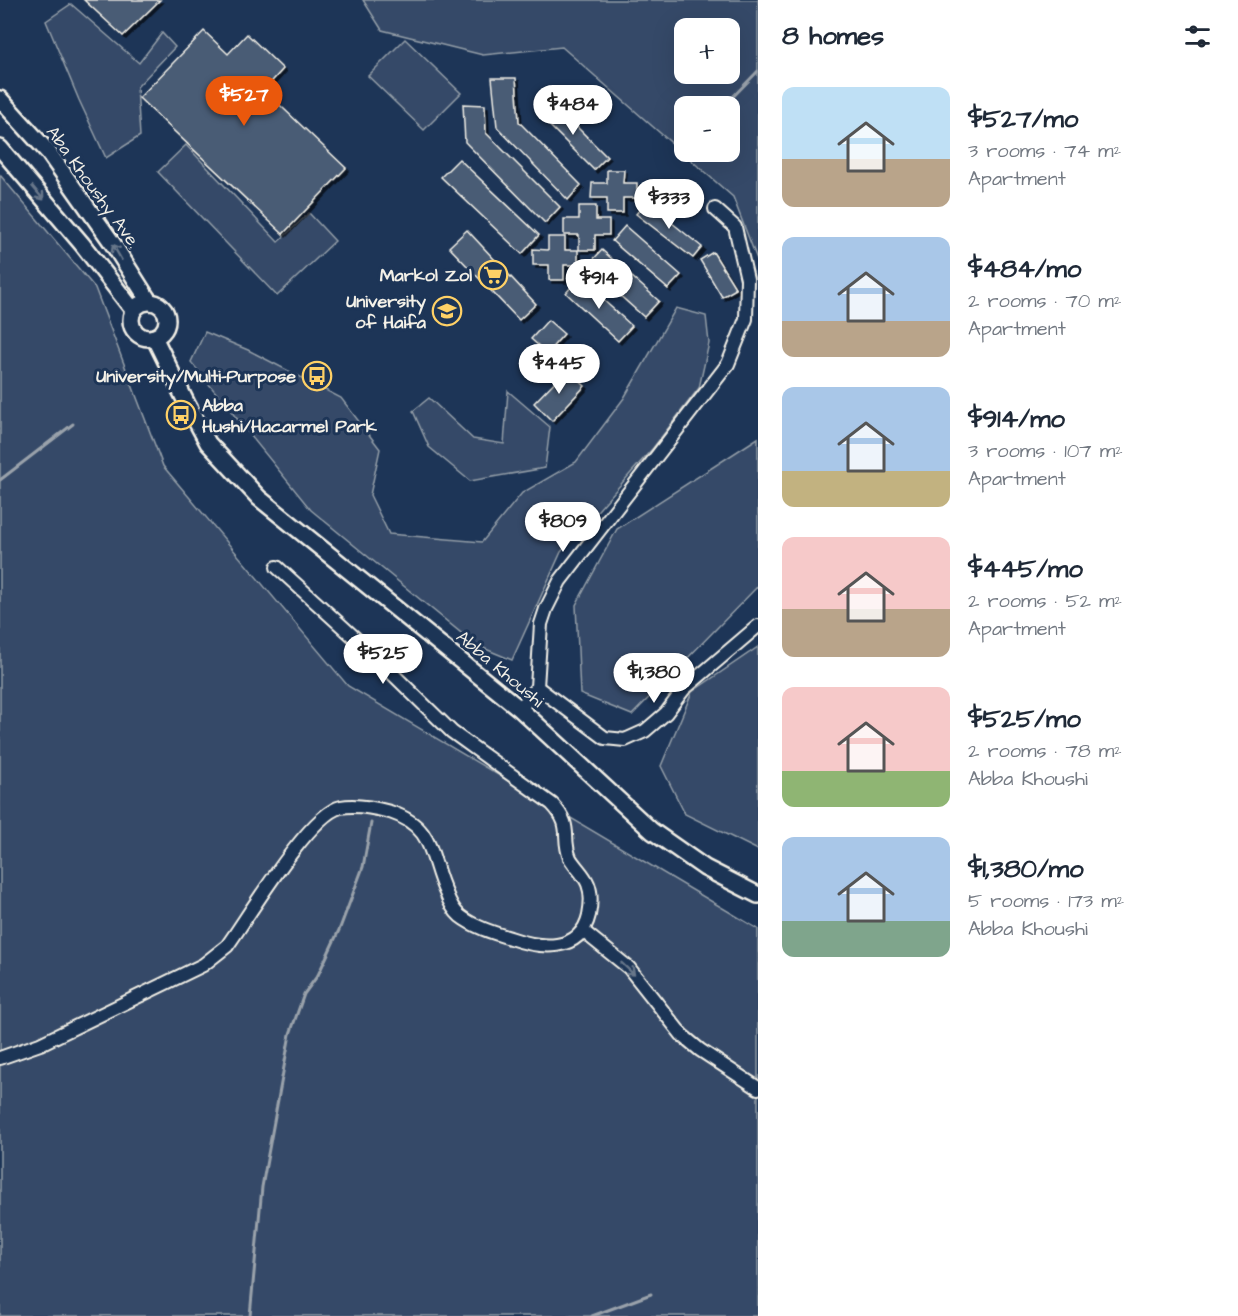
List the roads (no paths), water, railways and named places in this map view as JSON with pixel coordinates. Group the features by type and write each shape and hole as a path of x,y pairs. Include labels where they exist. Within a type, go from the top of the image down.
{"main road":[{"name":"Aba Khoushy Ave.","path":"0,99 48,152 113,244 149,301"},
{"path":"0,148 82,244 133,310"},
{"path":"149,301 158,304 167,315 166,327 163,332 154,337 144,337 135,331 131,321 133,310 149,301"},
{"name":"Abba Khoushi","path":"154,337 208,443 259,498 520,709 652,831 705,868 758,895"}],"street":[{"path":"520,709 537,687 541,624 560,581 728,363 746,319 747,279 738,232 728,219 715,209"},
{"path":"0,1058 40,1044 203,965 215,956 240,928 287,860 314,826 329,811 340,807 375,808 404,817 421,830 430,845 451,904 460,915 475,924 511,939 542,946 560,944 574,939 584,931 591,907 591,893 588,884 570,856 567,831 560,812 452,732 366,648 277,567"},
{"path":"537,687 605,738 625,740 645,731 666,713 684,689 758,626"},
{"path":"584,931 635,975 682,1035 700,1050 758,1088"}],"waterway":[{"path":"734,96 758,71"},
{"path":"0,480 73,424"},
{"path":"250,1316 262,1187 290,1034 304,994 318,975 340,928 363,867 371,823"},
{"path":"592,1316 651,1294"}],"place":[{"name":"Markol Zol","path":"493,275"},
{"name":"University of Haifa","path":"447,311"},
{"name":"University/Multi-Purpose","path":"317,376"},
{"name":"Abba Hushi/Hacarmel Park","path":"181,415"}]}
